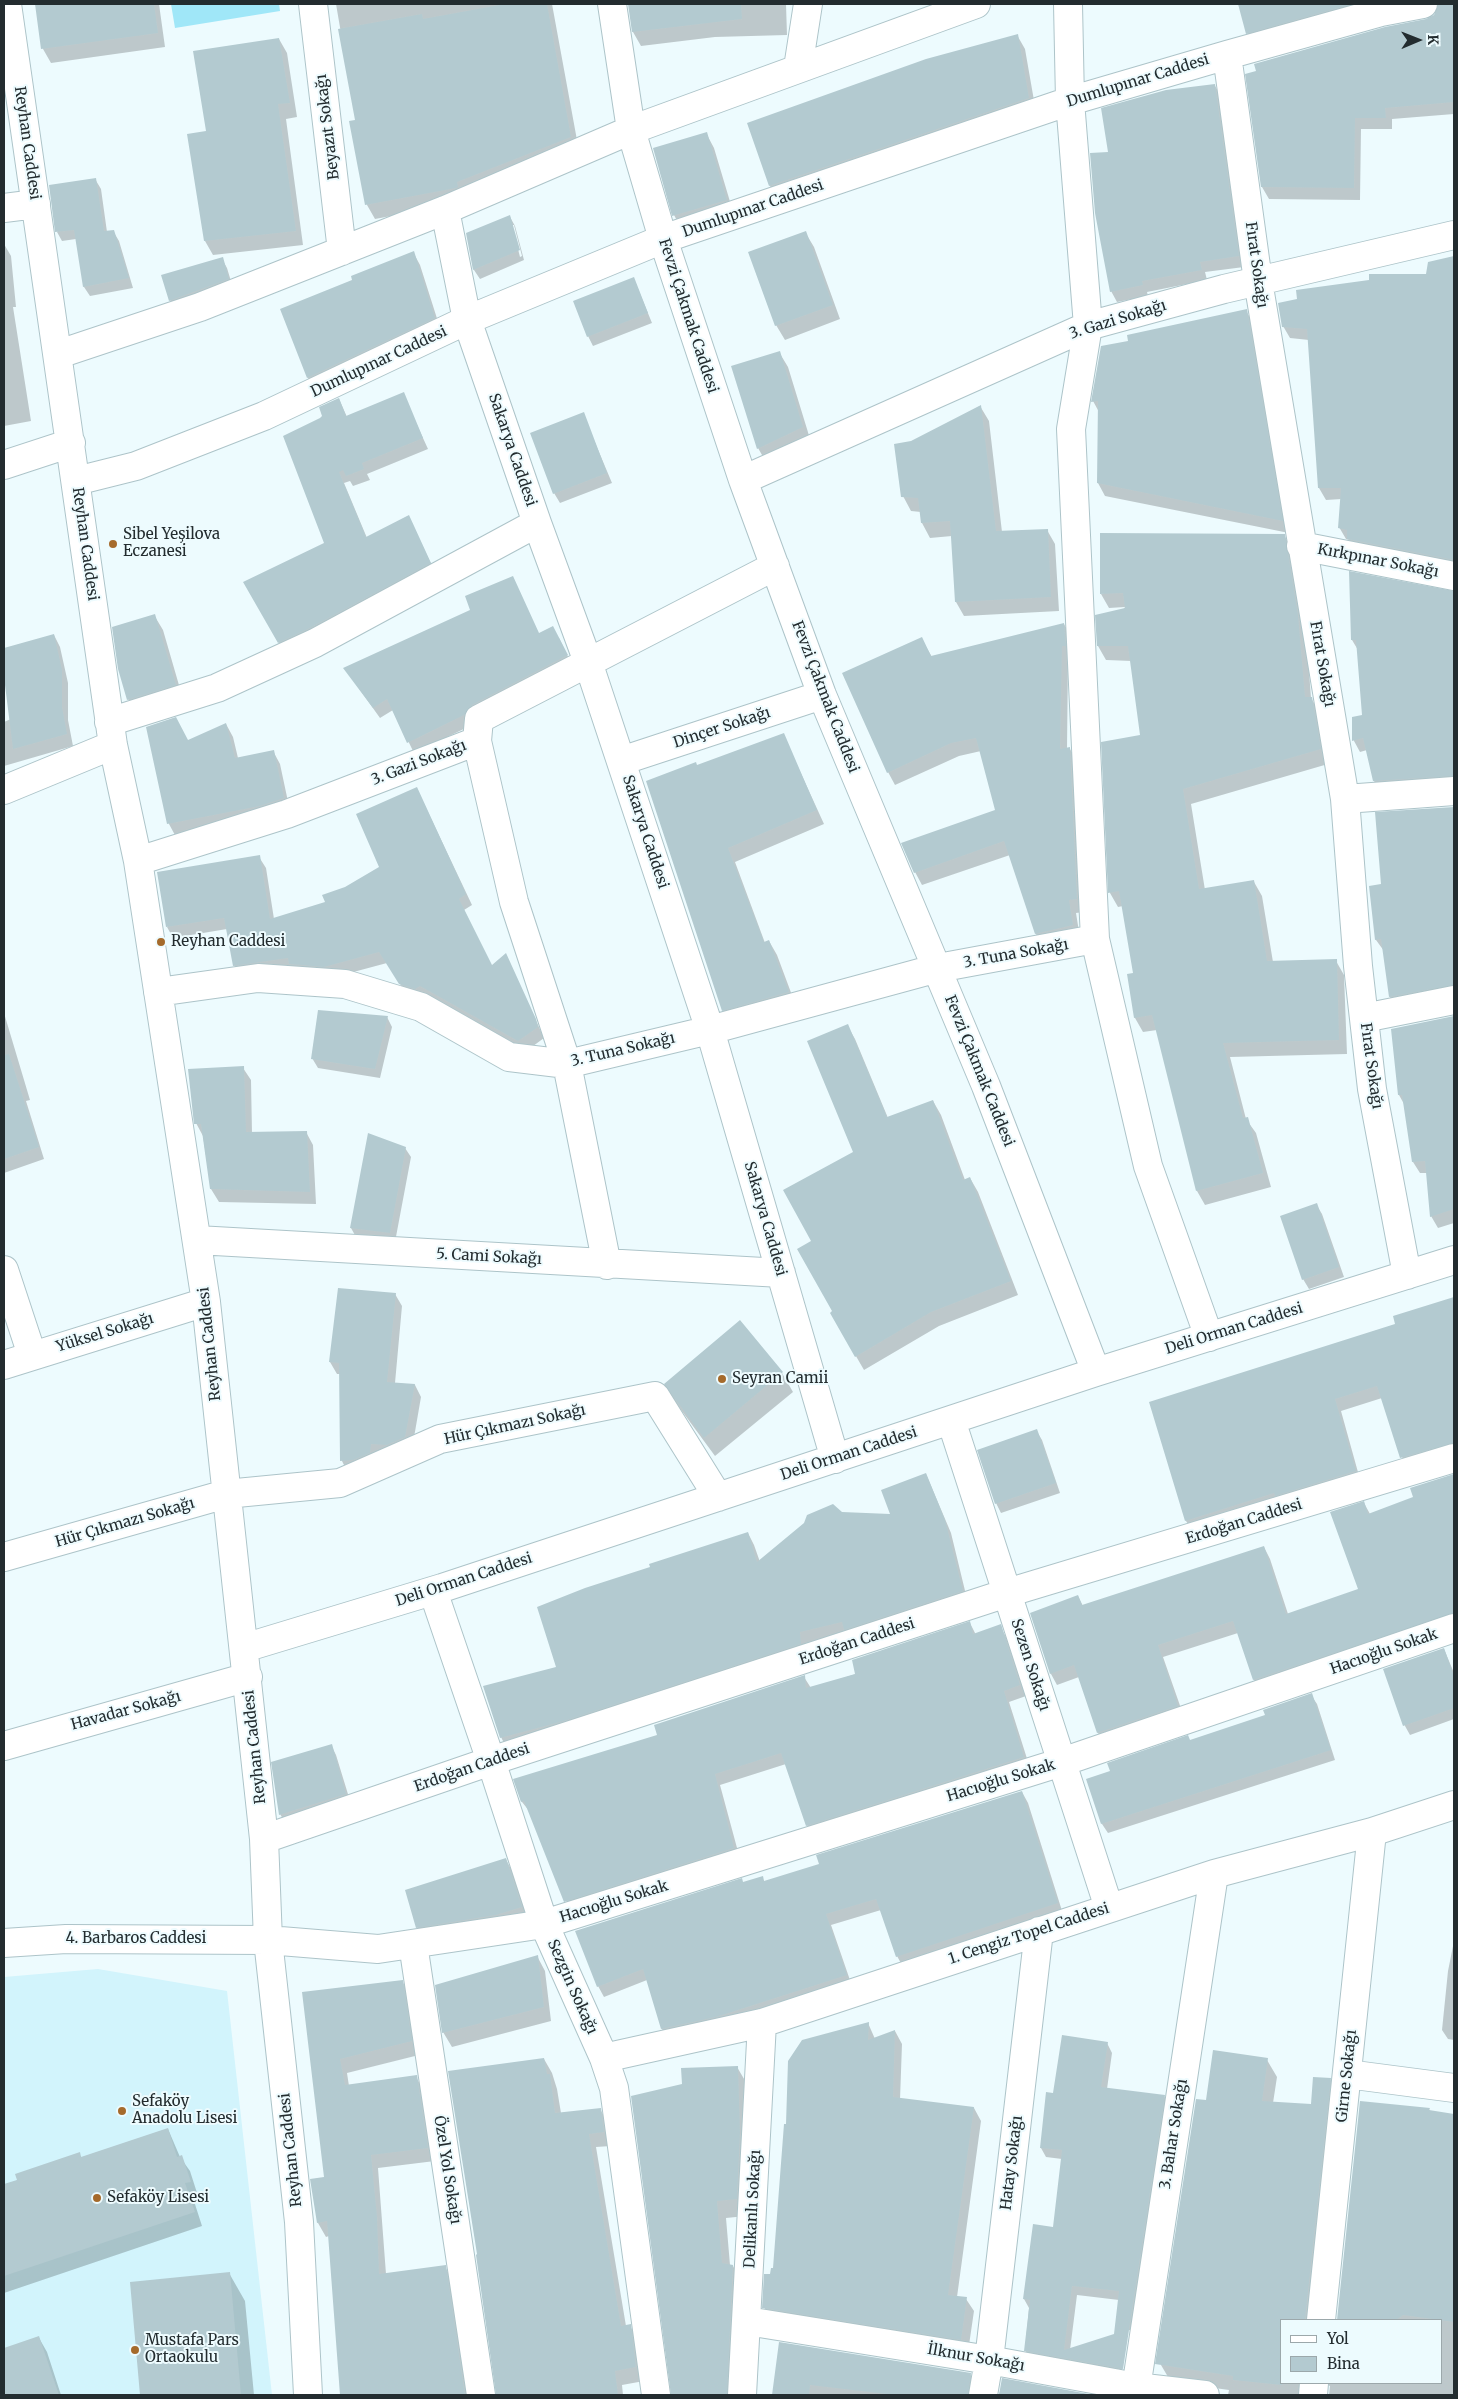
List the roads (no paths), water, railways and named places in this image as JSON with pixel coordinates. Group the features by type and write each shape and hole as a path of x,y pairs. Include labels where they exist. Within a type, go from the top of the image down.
{"street":[{"name":"Reyhan Caddesi","path":"7,4 111,734 138,861 206,1302 264,1839 268,1940 299,2222 308,2395"},
{"name":"Beyazıt Sokağı","path":"313,4 342,251"},
{"name":"Fevzi Çakmak Caddesi","path":"612,4 630,130 663,239 743,480 822,695 938,968 1096,1372"},
{"path":"798,68 808,4"},
{"path":"58,354 200,307 445,210 630,130 976,4"},
{"path":"1068,4 1070,101 1088,326 1071,429 1095,939 1148,1166 1209,1337"},
{"name":"Dumlupınar Caddesi","path":"76,481 136,466 264,416 467,320 663,239 1070,101 1381,12 1423,4"},
{"name":"Fırat Sokağı","path":"1227,55 1258,281 1345,800 1372,1089 1407,1275"},
{"path":"4,208 36,204"},
{"name":"Sakarya Caddesi","path":"445,210 467,320 622,761 710,1030 835,1459"},
{"name":"3. Gazi Sokağı","path":"743,480 1088,326 1258,281 1454,236"},
{"path":"4,465 71,444"},
{"path":"5,785 111,734 315,643 537,523"},
{"name":"Kırkpınar Sokağı","path":"1301,546 1454,576"},
{"name":"3. Gazi Sokağı","path":"138,861 286,814 477,740 479,719 776,566"},
{"name":"Dinçer Sokağı","path":"622,761 822,695"},
{"path":"477,740 514,902 567,1064 607,1265"},
{"path":"1345,800 1454,791"},
{"name":"3. Tuna Sokağı","path":"158,992 258,978 345,984 421,1007 509,1057 567,1064 710,1030 938,968 1095,939"},
{"path":"1364,1018 1454,1000"},
{"name":"5. Cami Sokağı","path":"197,1240 607,1265 781,1273"},
{"name":"Deli Orman Caddesi","path":"244,1648 433,1591 1096,1372 1454,1260"},
{"path":"4,1270 32,1355"},
{"name":"Yüksel Sokağı","path":"4,1365 206,1302"},
{"name":"Hür Çıkmazı Sokağı","path":"4,1557 226,1494 340,1483 440,1439 655,1396 718,1497"},
{"name":"Sezen Sokağı","path":"951,1420 1109,1908"},
{"name":"Erdoğan Caddesi","path":"264,1839 491,1761 1007,1593 1454,1458"},
{"name":"Sezgin Sokağı","path":"433,1591 544,1924 604,2058 614,2088 656,2395"},
{"name":"Hacıoğlu Sokak","path":"413,1944 544,1924 1062,1762 1454,1628"},
{"name":"Havadar Sokağı","path":"4,1746 248,1677"},
{"name":"1. Cengiz Topel Caddesi","path":"604,2058 762,2024 1214,1874 1372,1832 1454,1805"},
{"name":"Girne Sokağı","path":"1321,2319 1372,1832"},
{"name":"3. Bahar Sokağı","path":"1136,2391 1214,1874"},
{"name":"Hatay Sokağı","path":"982,2395 989,2360 1039,1931"},
{"name":"4. Barbaros Caddesi","path":"4,1943 66,1939 268,1940 378,1950 413,1944"},
{"name":"Özel Yol Sokağı","path":"413,1944 481,2395"},
{"name":"Delikanlı Sokağı","path":"742,2395 762,2024"},
{"path":"1347,2074 1454,2088"},
{"name":"İlknur Sokağı","path":"747,2321 989,2360 1136,2391 1205,2395"}],"place":[{"name":"Sibel Yeşilova Eczanesi","path":"113,544"},
{"name":"Reyhan Caddesi","path":"161,942"},
{"name":"Seyran Camii","path":"722,1379"},
{"name":"Sefaköy Anadolu Lisesi","path":"122,2111"},
{"name":"Sefaköy Lisesi","path":"97,2198"},
{"name":"Mustafa Pars Ortaokulu","path":"135,2350"}]}
